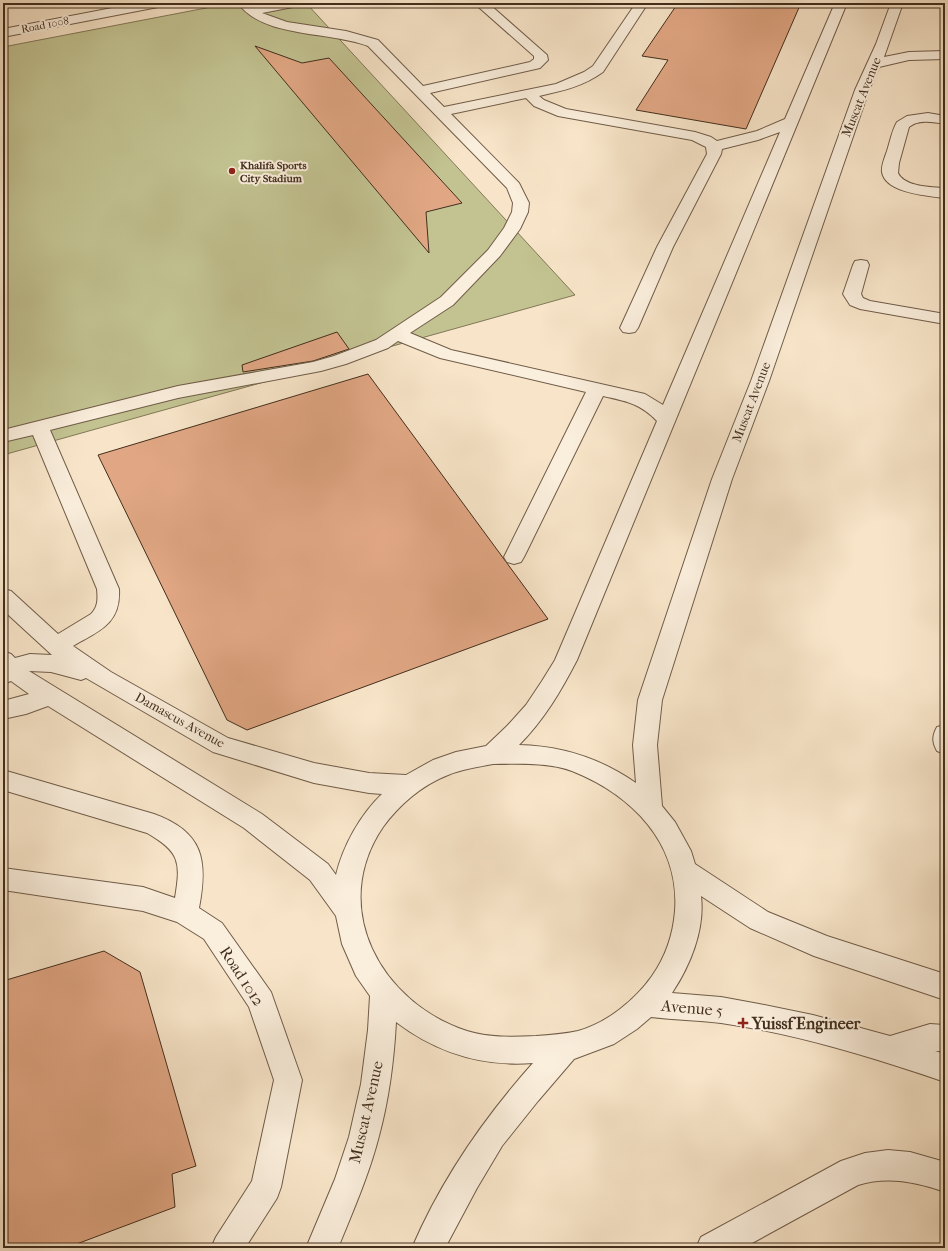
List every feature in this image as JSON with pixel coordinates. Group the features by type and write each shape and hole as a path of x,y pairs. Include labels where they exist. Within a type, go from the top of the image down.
{"street":[{"name":"Road 1008","path":"3,33 158,3"},
{"path":"248,7 294,3"},
{"path":"421,91 540,63 542,60 540,55 480,3"},
{"path":"442,112 556,88 591,75 600,66 642,3"},
{"path":"492,754 514,735 532,715 552,688 566,660 841,3"},
{"name":"Muscat Avenue","path":"650,809 645,745 650,700 722,480 760,381 862,90 874,64 897,38 897,3"},
{"path":"4,434 39,427 178,392 315,367 363,352 398,334 447,301 494,253 512,229 520,212 521,203 514,186 378,47 366,40 352,36 274,23 258,16 248,7"},
{"path":"897,38 945,54"},
{"path":"874,64 892,58 909,55 945,54"},
{"path":"529,94 539,103 562,113 695,136 709,142 715,150 665,247 629,328"},
{"path":"945,120 924,117 906,121 902,125 890,171 893,179 903,186 945,193"},
{"path":"713,146 753,137 790,122"},
{"path":"861,265 852,294 856,301 866,305 945,319"},
{"path":"398,334 413,342 446,354 638,398 655,408 666,420"},
{"path":"514,557 597,388"},
{"path":"39,427 108,589 109,598 107,608 99,621 56,646"},
{"name":"Damascus Avenue","path":"3,597 56,646 103,678 221,745 314,773 369,783 409,786"},
{"path":"6,667 32,662 54,663 103,678"},
{"path":"6,667 49,696 253,821 319,872 347,910"},
{"path":"3,710 26,705 49,696"},
{"path":"945,734 945,744"},
{"path":"492,754 536,754 578,764 617,782 650,809 676,848 684,871 689,897 688,926 680,954 667,980 647,1004 624,1023 596,1038 566,1047 500,1051 467,1044 436,1032 408,1015 384,993 362,961 353,940 347,910 349,874 361,840 381,810 409,786 434,770 463,760 492,754"},
{"path":"3,780 154,825 167,831 178,839 186,850 192,872 185,913"},
{"path":"684,871 759,920 823,947 945,987"},
{"name":"Road 1012","path":"3,880 25,881 143,899 185,913 213,932 261,1001 288,1080 266,1187 227,1248"},
{"name":"Muscat Avenue","path":"322,1248 346,1189 364,1137 375,1088 382,1040 384,993"},
{"name":"Avenue 5","path":"647,1004 731,1012 804,1027 892,1049 945,1068"},
{"path":"892,1049 930,1037 945,1038"},
{"path":"428,1248 455,1194 492,1137 528,1090 566,1047"},
{"path":"712,1248 852,1172 867,1166 899,1164 916,1167 945,1177"}],"green space":[{"name":"Khalifa Sports City Stadium","path":"232,3 306,3 575,295 3,455 3,47"}],"building":[{"path":"678,3 801,3 746,129 636,110 668,60 642,56"},
{"path":"255,46 302,63 329,58 462,203 426,212 429,253"},
{"path":"337,332 349,349 313,361 243,372 242,365"},
{"path":"368,374 548,619 247,730 227,720 98,455"},
{"path":"104,951 140,972 196,1166 172,1174 175,1207 66,1248 3,1248 3,981"}],"place":[{"name":"Khalifa Sports City Stadium","path":"232,171"},
{"name":"Yuissf Engineer","path":"743,1023"}]}
